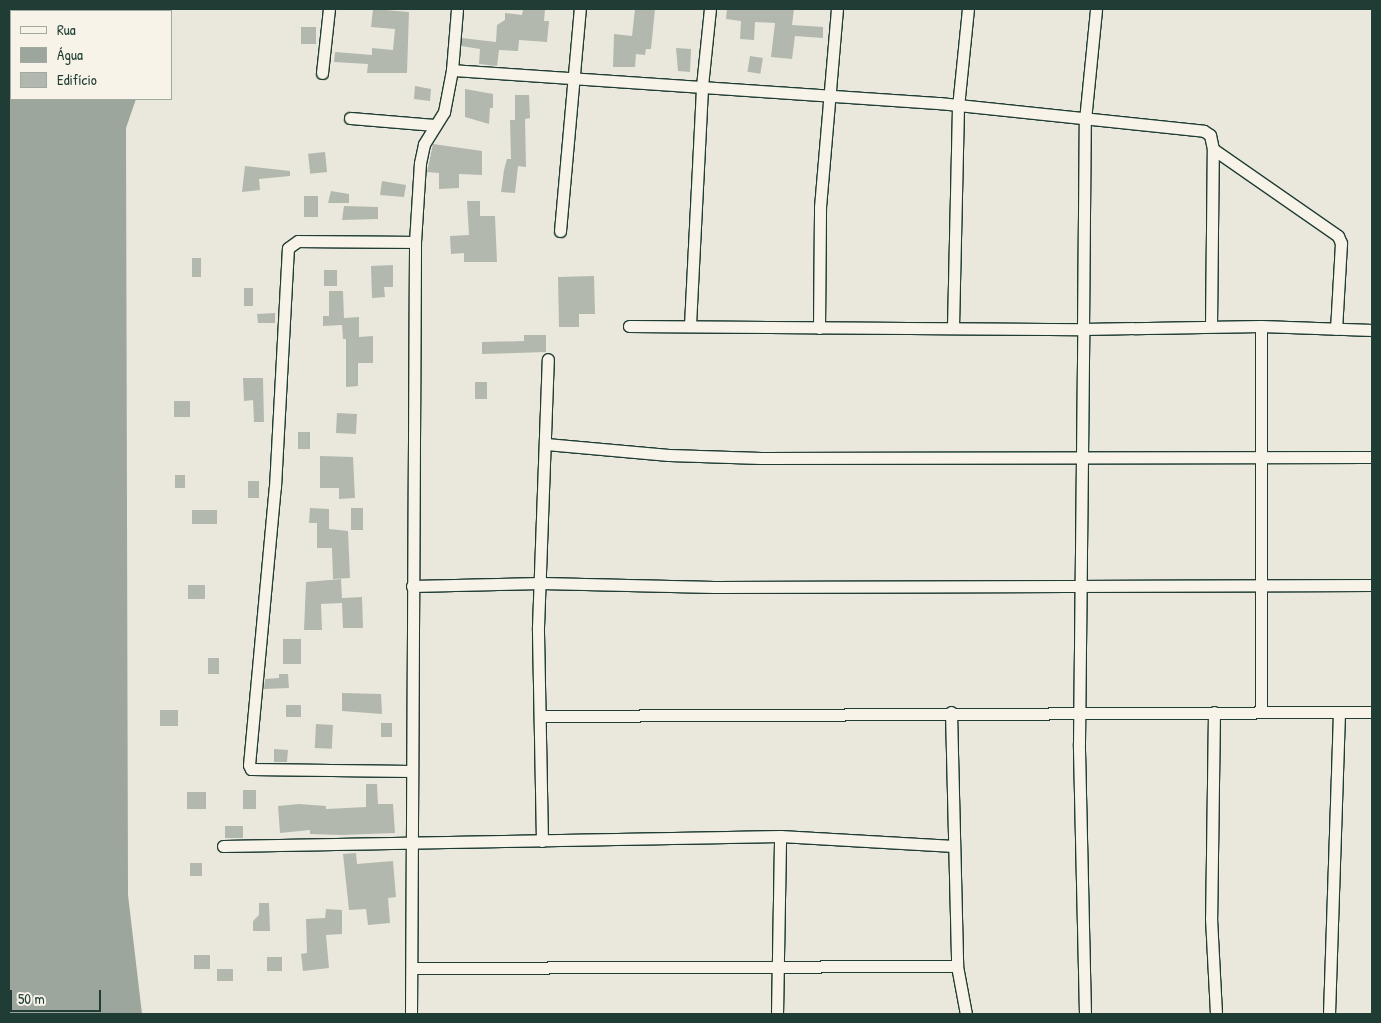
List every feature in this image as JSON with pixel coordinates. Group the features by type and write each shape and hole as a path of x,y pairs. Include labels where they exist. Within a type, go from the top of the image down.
{"street":[{"path":"322,73 329,9"},
{"path":"411,1014 413,968 412,586 416,445 415,242 420,163 424,144 444,112 452,70 457,9"},
{"path":"560,231 580,9"},
{"path":"690,325 702,86 710,9"},
{"path":"819,328 820,207 828,95 837,9"},
{"path":"953,328 958,107 968,9"},
{"path":"1085,1014 1080,854 1085,120 1096,9"},
{"path":"452,70 828,95 1204,131 1210,135 1213,149 1211,326"},
{"path":"350,118 435,125"},
{"path":"1213,149 1338,236 1341,243 1336,329"},
{"path":"411,771 252,768 249,765 277,458 288,248 298,241 415,242"},
{"path":"629,326 1083,329 1261,326 1372,330"},
{"path":"1261,326 1259,584 1261,711"},
{"path":"542,841 540,716 541,584 548,359"},
{"path":"546,444 669,455 761,458 1372,457"},
{"path":"412,586 541,584 714,587 1082,584 1372,585"},
{"path":"540,716 952,712 1372,712"},
{"path":"952,712 957,966 966,1014"},
{"path":"1214,712 1211,891 1216,1014"},
{"path":"1329,1014 1338,712"},
{"path":"223,846 780,836 954,846"},
{"path":"777,1014 780,836"},
{"path":"413,968 957,966"}],"water":[{"path":"9,9 164,9 10,10 10,100 136,100 126,128 128,895 142,1014 9,1014"}],"building":[{"path":"373,9 409,12 407,73 367,73 368,64 334,62 335,52 372,55 372,48 393,50 395,29 371,27"},
{"path":"523,9 545,9 544,21 549,21 547,42 519,40 518,51 499,50 497,66 479,64 480,49 461,46 462,38 496,42 497,25 505,20 505,13 522,15"},
{"path":"635,9 655,9 651,49 646,49 645,55 636,54 635,67 613,67 614,34 632,36"},
{"path":"727,9 794,9 792,25 823,27 823,38 795,36 792,59 771,57 775,23 755,22 754,40 740,39 741,21 726,19"},
{"path":"301,27 316,27 316,44 301,44"},
{"path":"676,48 691,49 690,72 678,71"},
{"path":"750,56 763,58 760,74 747,72"},
{"path":"415,86 431,89 430,101 414,99"},
{"path":"465,89 493,94 493,108 490,108 489,124 465,117"},
{"path":"515,95 529,95 530,118 525,119 526,167 518,166 515,193 501,192 507,159 511,159 510,120 515,120"},
{"path":"433,144 482,151 482,175 459,174 459,188 439,189 439,173 427,172"},
{"path":"325,152 327,172 310,174 308,154"},
{"path":"245,166 290,171 290,176 259,179 260,190 242,192"},
{"path":"382,181 406,185 404,197 380,195"},
{"path":"331,191 349,194 349,203 328,203"},
{"path":"304,196 318,196 318,217 304,217"},
{"path":"467,201 480,201 480,216 495,216 497,262 464,262 464,253 451,254 450,236 469,235"},
{"path":"344,206 378,207 378,219 342,220"},
{"path":"192,258 201,258 201,277 192,277"},
{"path":"393,265 393,287 384,287 385,297 372,298 371,266"},
{"path":"324,270 337,270 337,286 324,286"},
{"path":"594,276 595,314 579,314 579,327 559,327 558,277"},
{"path":"244,288 253,288 253,306 244,306"},
{"path":"329,291 343,291 344,318 359,317 359,337 373,336 373,363 358,363 358,386 346,387 346,339 343,339 342,325 323,326 323,316 329,316"},
{"path":"275,313 275,323 258,323 257,314"},
{"path":"524,335 546,335 546,352 482,354 482,342 524,341"},
{"path":"243,378 263,378 264,422 254,422 253,400 244,401"},
{"path":"475,382 487,382 487,399 475,399"},
{"path":"174,401 190,401 190,417 174,417"},
{"path":"337,413 357,414 356,434 336,433"},
{"path":"298,432 310,432 310,449 298,449"},
{"path":"320,456 353,457 355,498 339,499 339,488 320,488"},
{"path":"175,475 185,475 185,488 175,488"},
{"path":"248,481 259,481 259,498 248,498"},
{"path":"310,508 329,509 329,529 348,531 350,578 333,579 332,548 317,548 317,523 309,523"},
{"path":"351,508 363,508 363,530 351,530"},
{"path":"192,510 217,510 217,524 192,524"},
{"path":"341,579 342,598 362,597 363,628 343,628 342,603 321,604 322,630 304,630 306,582"},
{"path":"188,585 205,585 205,599 188,599"},
{"path":"283,639 301,639 301,664 283,664"},
{"path":"208,658 219,658 219,674 208,674"},
{"path":"279,674 288,674 289,688 264,689 265,679 279,678"},
{"path":"342,693 381,694 382,714 342,711"},
{"path":"286,705 301,705 301,717 286,717"},
{"path":"160,710 178,710 178,726 160,726"},
{"path":"381,723 392,723 392,737 381,737"},
{"path":"316,724 333,725 332,749 315,748"},
{"path":"274,749 288,750 287,762 274,762"},
{"path":"366,784 377,784 378,804 393,804 395,833 310,834 310,830 280,833 278,806 299,804 326,806 326,809 366,807"},
{"path":"243,790 256,790 256,809 243,809"},
{"path":"187,792 206,792 206,809 187,809"},
{"path":"225,826 243,826 243,838 225,838"},
{"path":"356,853 357,864 393,861 396,897 388,898 390,923 368,925 366,909 349,910 343,854"},
{"path":"190,863 202,863 202,876 190,876"},
{"path":"259,903 269,903 270,931 253,931 253,921 259,915"},
{"path":"326,909 342,910 342,934 326,935 329,968 303,971 301,954 307,953 306,919 325,918"},
{"path":"194,955 210,955 210,969 194,969"},
{"path":"267,957 282,957 282,971 267,971"},
{"path":"217,969 233,969 233,981 217,981"}]}
